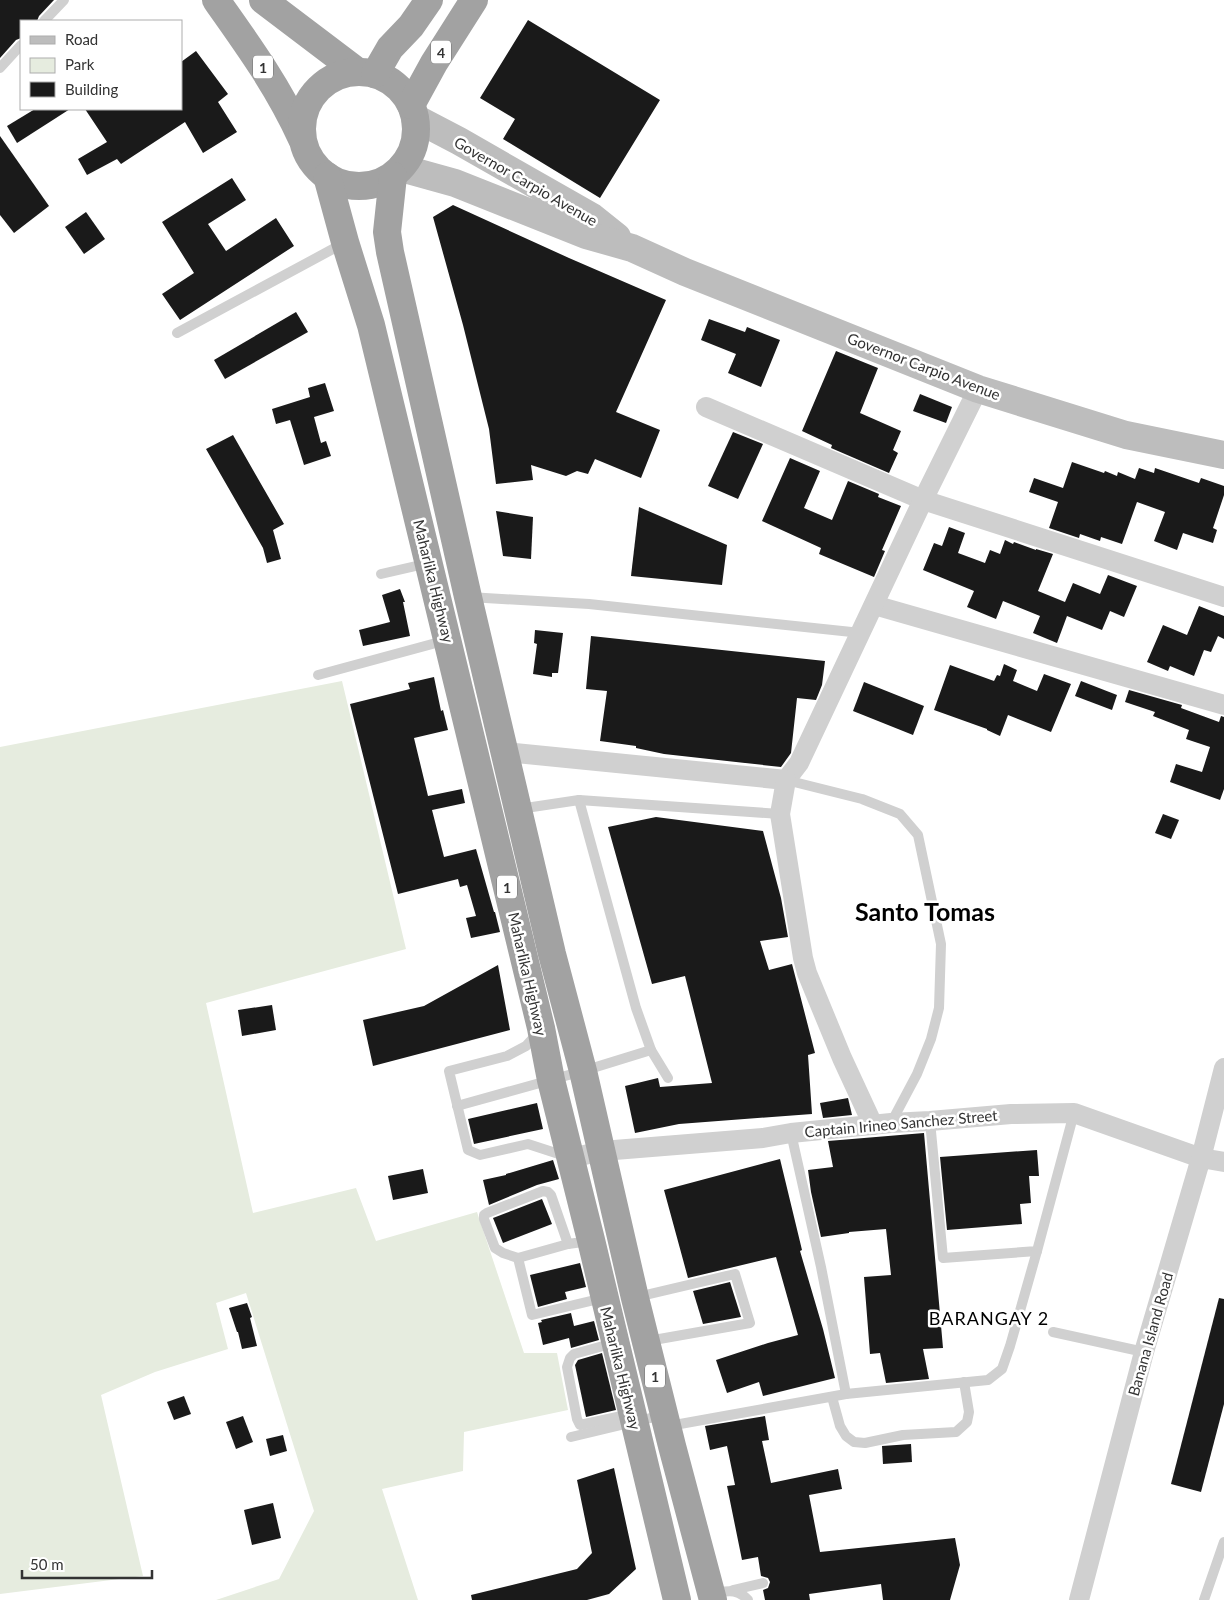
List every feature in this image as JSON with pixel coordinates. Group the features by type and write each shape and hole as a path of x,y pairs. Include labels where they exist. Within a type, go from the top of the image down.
{"highway":[{"name":"1","path":"216,0 272,80 303,140 310,159 327,176 343,184 360,186 379,183 397,172 409,157 414,146 416,136 413,112"},
{"path":"263,0 366,73 385,78 396,86 404,93 413,112"},
{"path":"366,73 411,26 429,0"},
{"name":"4","path":"413,112 434,63 474,0"},
{"name":"1","path":"303,140 304,114 311,97 317,90 335,77 366,73"},
{"name":"Maharlika Highway","path":"397,172 387,232 390,252 468,597 552,954 583,1071 635,1298 666,1420 715,1596"},
{"name":"Maharlika Highway","path":"327,176 344,242 372,325 541,1028 571,1158 580,1242 604,1298 677,1600"}],"main road":[{"name":"Governor Carpio Avenue","path":"413,112 459,141 592,217 632,248"},
{"name":"Governor Carpio Avenue","path":"397,172 455,183 586,235 632,248 685,272 978,389 1126,435 1224,455"}],"street":[{"path":"882,1124 842,1058 807,973 780,814 786,780 799,763 923,500 978,389"},
{"path":"706,407 923,500 1224,597"},
{"path":"874,605 1224,705"},
{"path":"505,752 786,780"},
{"name":"Banana Island Road","path":"1079,1600 1144,1352 1201,1158 1224,1068"},
{"name":"Captain Irineo Sanchez Street","path":"571,1158 602,1151 763,1138 791,1133 882,1124 1011,1114 1074,1113 1201,1158 1224,1162"}],"lane":[{"path":"45,20 64,0"},
{"path":"0,68 20,46"},
{"path":"177,333 344,242"},
{"path":"381,574 430,563"},
{"path":"468,597 588,604 861,633"},
{"path":"318,675 448,640"},
{"path":"786,780 862,799 900,814 918,835 940,944 939,1008 931,1039 917,1074 882,1124"},
{"path":"579,800 636,1008 651,1050 668,1078"},
{"path":"518,809 579,800 780,814"},
{"path":"541,1028 526,1046 507,1056 449,1071 457,1106 468,1150 480,1155 528,1144 571,1158"},
{"path":"457,1106 651,1050"},
{"path":"616,1343 574,1354 570,1358 567,1367 577,1419 580,1425 633,1418 666,1420 846,1394 988,1380 1002,1369 1010,1346 1074,1113"},
{"path":"930,1121 943,1258 1037,1251"},
{"path":"791,1133 846,1394"},
{"path":"543,1191 548,1192 552,1195 580,1242 518,1258 495,1248 484,1216 487,1213 543,1191"},
{"path":"518,1258 532,1315 604,1298"},
{"path":"635,1298 735,1274 750,1323 647,1341"},
{"path":"1053,1332 1144,1352"},
{"path":"832,1397 840,1426 846,1436 854,1442 865,1443 903,1435 956,1432 967,1422 968,1412 964,1382"},
{"path":"571,1437 633,1418"},
{"path":"1204,1600 1224,1542"},
{"path":"715,1596 763,1583"},
{"path":"715,1596 743,1594 748,1600"}],"green space":[{"path":"342,681 406,949 206,1003 253,1213 356,1188 376,1241 477,1212 524,1353 557,1353 568,1410 464,1432 463,1471 382,1489 418,1600 216,1600 279,1579 314,1511 246,1293 216,1303 228,1349 155,1372 101,1395 143,1576 0,1594 0,747"}],"building":[{"path":"0,0 54,0 37,20 20,20 20,38 16,40 0,58"},
{"path":"528,20 660,100 600,198 503,139 515,119 480,98"},
{"path":"196,51 228,94 218,102 237,132 203,153 185,122 121,164 117,159 87,175 78,159 107,142 86,110 182,110 182,61"},
{"path":"33,110 68,110 17,143 7,126"},
{"path":"0,136 49,206 14,233 0,215"},
{"path":"232,178 246,200 208,224 226,251 276,218 294,246 180,320 162,294 194,273 162,222"},
{"path":"453,205 666,300 616,412 660,430 641,478 595,459 588,474 577,471 566,476 531,465 533,480 496,484 489,429 433,217"},
{"path":"86,212 105,239 84,254 65,227"},
{"path":"296,312 308,332 225,379 214,360"},
{"path":"709,319 745,332 747,327 780,340 761,387 728,373 736,354 701,340"},
{"path":"836,351 878,368 860,413 901,431 893,450 898,453 889,473 831,448 832,445 802,431"},
{"path":"325,383 334,411 314,417 321,443 326,441 331,456 304,465 290,420 276,424 272,409 310,397 308,388"},
{"path":"920,394 952,407 946,423 913,411"},
{"path":"733,432 763,444 738,499 708,486"},
{"path":"233,435 284,524 273,530 281,559 267,563 263,548 206,449"},
{"path":"790,458 820,471 804,508 832,520 848,481 879,494 878,497 901,506 882,550 885,551 874,577 819,554 821,548 762,521"},
{"path":"1072,462 1117,476 1118,472 1135,479 1139,468 1154,473 1155,468 1199,483 1201,478 1224,486 1224,495 1213,528 1217,530 1213,543 1183,533 1177,550 1154,541 1165,512 1137,502 1122,544 1101,537 1100,541 1080,534 1079,538 1049,528 1058,502 1029,492 1034,478 1063,488"},
{"path":"639,507 727,545 722,585 631,576"},
{"path":"496,511 533,517 531,559 503,556"},
{"path":"949,527 965,533 958,553 985,563 990,550 1000,554 1005,540 1013,544 1014,542 1053,554 1038,591 1065,602 1073,583 1100,594 1108,575 1137,586 1124,617 1110,611 1102,630 1067,616 1057,643 1033,633 1040,616 1003,601 996,619 967,607 974,591 923,570 934,543 942,546"},
{"path":"400,589 405,602 403,602 410,636 363,646 359,630 390,622 382,595"},
{"path":"1199,606 1224,616 1224,639 1218,636 1211,652 1204,650 1194,676 1170,666 1168,671 1147,662 1163,625 1187,635"},
{"path":"535,630 563,633 558,673 552,673 552,677 533,674 537,644 534,643"},
{"path":"591,636 825,661 822,685 816,700 797,698 791,753 781,767 664,754 636,748 636,746 600,741 607,691 586,689"},
{"path":"1004,664 1017,670 1013,681 1037,691 1044,674 1071,684 1051,732 1008,715 1000,736 987,729 934,710 950,665 994,681 997,675 1000,676"},
{"path":"434,677 441,711 443,710 448,730 414,738 428,796 462,789 465,803 432,810 444,857 476,849 500,932 471,938 466,918 476,916 467,885 460,887 458,879 398,894 350,704 410,689 408,683"},
{"path":"1081,681 1117,695 1112,710 1075,696"},
{"path":"864,682 924,706 913,735 853,711"},
{"path":"1129,690 1182,705 1181,708 1219,722 1221,716 1224,717 1224,789 1220,800 1170,782 1176,764 1202,772 1210,747 1186,739 1189,730 1153,716 1155,712 1125,702"},
{"path":"1163,814 1179,820 1171,839 1155,833"},
{"path":"656,817 763,831 781,898 788,937 760,941 769,970 792,964 815,1053 808,1055 812,1114 679,1124 635,1133 625,1086 658,1078 660,1087 712,1083 685,976 652,984 608,827"},
{"path":"498,965 510,1030 373,1066 363,1020 424,1006"},
{"path":"272,1005 276,1030 242,1036 238,1010"},
{"path":"848,1098 852,1115 823,1118 820,1103"},
{"path":"537,1103 543,1129 474,1144 468,1119"},
{"path":"924,1133 943,1348 923,1349 929,1379 886,1383 880,1353 870,1354 864,1277 891,1275 886,1229 849,1232 821,1237 808,1170 833,1167 828,1141"},
{"path":"1037,1150 1039,1176 1029,1176 1031,1203 1020,1204 1022,1224 947,1230 940,1157"},
{"path":"780,1159 802,1250 800,1251 835,1378 763,1396 759,1382 727,1393 716,1360 798,1335 776,1257 688,1278 664,1190"},
{"path":"553,1160 559,1179 537,1185 489,1205 483,1180 506,1175"},
{"path":"423,1169 428,1193 393,1200 388,1176"},
{"path":"542,1199 552,1224 503,1243 493,1218"},
{"path":"580,1263 586,1287 565,1292 567,1299 538,1307 530,1275"},
{"path":"730,1282 741,1317 703,1324 693,1291"},
{"path":"1219,1298 1224,1299 1224,1404 1201,1492 1171,1484"},
{"path":"247,1303 252,1317 250,1318 257,1346 242,1349 229,1308"},
{"path":"571,1313 574,1326 594,1321 599,1340 571,1348 569,1338 543,1345 538,1323 542,1322 541,1320"},
{"path":"602,1353 616,1410 586,1417 575,1365 578,1360"},
{"path":"184,1396 191,1414 174,1420 167,1402"},
{"path":"243,1416 253,1442 236,1449 226,1422"},
{"path":"765,1416 769,1440 762,1441 771,1483 838,1469 842,1489 809,1495 820,1552 955,1538 960,1565 950,1600 883,1600 881,1584 809,1594 810,1600 765,1600 763,1590 768,1588 770,1582 768,1578 761,1576 758,1557 742,1560 727,1486 735,1485 727,1446 710,1450 705,1426"},
{"path":"283,1435 287,1451 270,1456 266,1439"},
{"path":"911,1444 912,1462 883,1464 882,1446"},
{"path":"614,1468 636,1569 609,1594 587,1600 472,1600 471,1595 577,1569 592,1553 577,1480"},
{"path":"273,1503 281,1538 252,1545 244,1510"}],"district":[{"name":"Santo Tomas","path":"925,911"},
{"name":"BARANGAY 2","path":"989,1318"}]}
